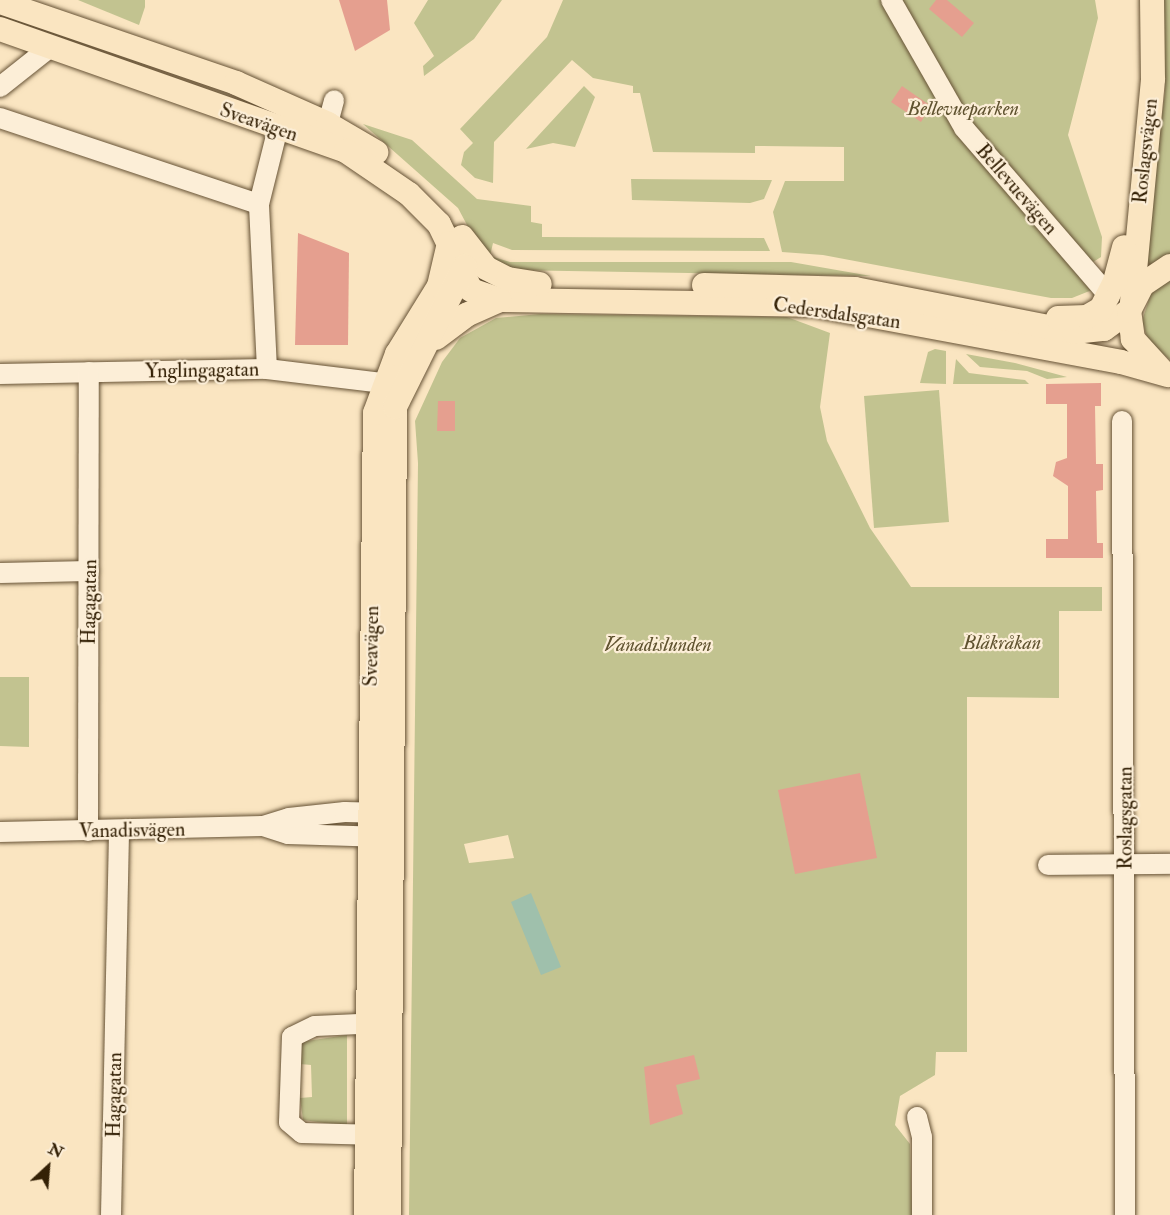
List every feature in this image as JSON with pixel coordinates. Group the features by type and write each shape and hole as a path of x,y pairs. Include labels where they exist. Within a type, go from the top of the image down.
{"main road":[{"name":"Roslagsvägen","path":"1123,303 1153,79 1152,0"},
{"name":"Sveavägen","path":"0,2 236,83 325,134"},
{"name":"Sveavägen","path":"0,28 49,48 278,128 325,134 367,146 420,186 453,219 459,246 486,268"},
{"name":"Sveavägen","path":"366,1215 378,1135 380,813 394,384 415,321 439,286 459,246"},
{"path":"439,286 461,276 459,246"},
{"name":"Cedersdalsgatan","path":"486,268 508,279 540,284 813,286 883,293 1083,333 1104,329 1123,303 1149,278 1170,266"},
{"name":"Sveavägen","path":"394,384 427,345 461,276"},
{"name":"Cedersdalsgatan","path":"461,276 513,289 540,284"},
{"name":"Cedersdalsgatan","path":"461,276 471,290 500,300 814,305 1121,362 1169,376"},
{"name":"Cedersdalsgatan","path":"427,345 466,315 500,300"},
{"path":"1123,303 1133,339 1140,352 1169,376"},
{"name":"Sveavägen","path":"378,1135 389,1215"}],"street":[{"name":"Bellevuevägen","path":"891,0 935,73 964,128 1123,303"},
{"path":"0,87 49,48"},
{"path":"325,134 334,100"},
{"path":"0,118 259,204"},
{"path":"267,369 259,204 278,128"},
{"name":"Ynglingagatan","path":"0,374 267,369 394,384"},
{"name":"Hagagatan","path":"88,831 89,372"},
{"name":"Roslagsgatan","path":"1122,421 1125,1215"},
{"path":"0,573 89,571"},
{"name":"Vanadisvägen","path":"0,832 263,826 289,818 380,813"},
{"name":"Vanadisvägen","path":"263,826 288,834 380,838"},
{"name":"Hagagatan","path":"111,1215 119,830"},
{"path":"1048,865 1170,864"},
{"path":"378,1135 302,1133 289,1122 292,1037 315,1026 379,1023"},
{"path":"917,1117 922,1137 922,1215"}],"green space":[{"path":"78,0 145,0 145,7 139,25"},
{"path":"428,0 502,0 474,39 424,76 423,66 434,56 414,23"},
{"name":"Bellevueparken","path":"563,0 1095,0 1098,18 1068,135 1102,237 1101,257 1090,264 1092,290 1072,298 1051,298 823,255 782,252 773,212 785,181 844,181 844,147 755,146 755,153 653,152 640,93 633,93 633,86 593,78 572,60 494,142 493,183 475,178 461,165 464,152 473,143 460,129 547,37"},
{"path":"1163,0 1170,0 1170,255 1150,265 1144,257 1165,92"},
{"path":"584,86 595,97 575,147 553,143 526,149"},
{"path":"363,124 412,140 477,199 531,206 531,222 542,224 542,237 764,238 770,251 512,250 493,243 490,256 510,262 791,262 871,276 507,270 485,259 458,208"},
{"path":"631,179 772,180 764,199 750,203 632,200"},
{"path":"1170,278 1170,360 1148,340 1142,321 1152,290"},
{"name":"Vanadislunden","path":"540,314 787,317 830,333 820,407 827,441 870,528 911,587 1102,587 1102,611 1059,611 1059,698 967,697 967,1052 936,1052 935,1075 900,1096 895,1125 910,1144 912,1215 409,1215 418,463 415,421 442,362 460,338 496,318","holes":["508,835 514,858 469,863 464,844"]},
{"path":"935,349 946,351 946,384 920,383 928,352"},
{"path":"966,354 1015,363 1067,377 1047,379 1027,371 980,367"},
{"path":"956,359 969,373 1025,380 1029,384 953,384"},
{"path":"939,390 949,522 874,528 864,396"},
{"path":"0,677 29,677 29,747 0,746"},
{"path":"347,1035 347,1126 303,1120 300,1098 312,1097 311,1065 300,1064 300,1042"}],"shaded area":[{"path":"531,893 561,967 541,975 511,902"}],"building":[{"path":"339,0 387,0 390,30 355,51"},
{"path":"936,0 947,0 974,23 962,37 929,9"},
{"path":"902,86 931,106 921,122 891,102"},
{"path":"298,233 349,253 348,345 295,345"},
{"path":"1101,383 1101,406 1095,406 1096,464 1103,464 1103,490 1096,491 1097,543 1103,543 1103,558 1046,558 1046,539 1068,539 1068,486 1053,476 1056,462 1067,458 1067,404 1046,404 1046,384"},
{"path":"438,401 455,401 455,431 437,431"},
{"path":"860,773 877,858 795,874 778,790"},
{"path":"694,1055 700,1079 676,1085 683,1114 650,1125 644,1067"}],"park label":[{"name":"Blåkråkan","path":"1002,642"}]}
